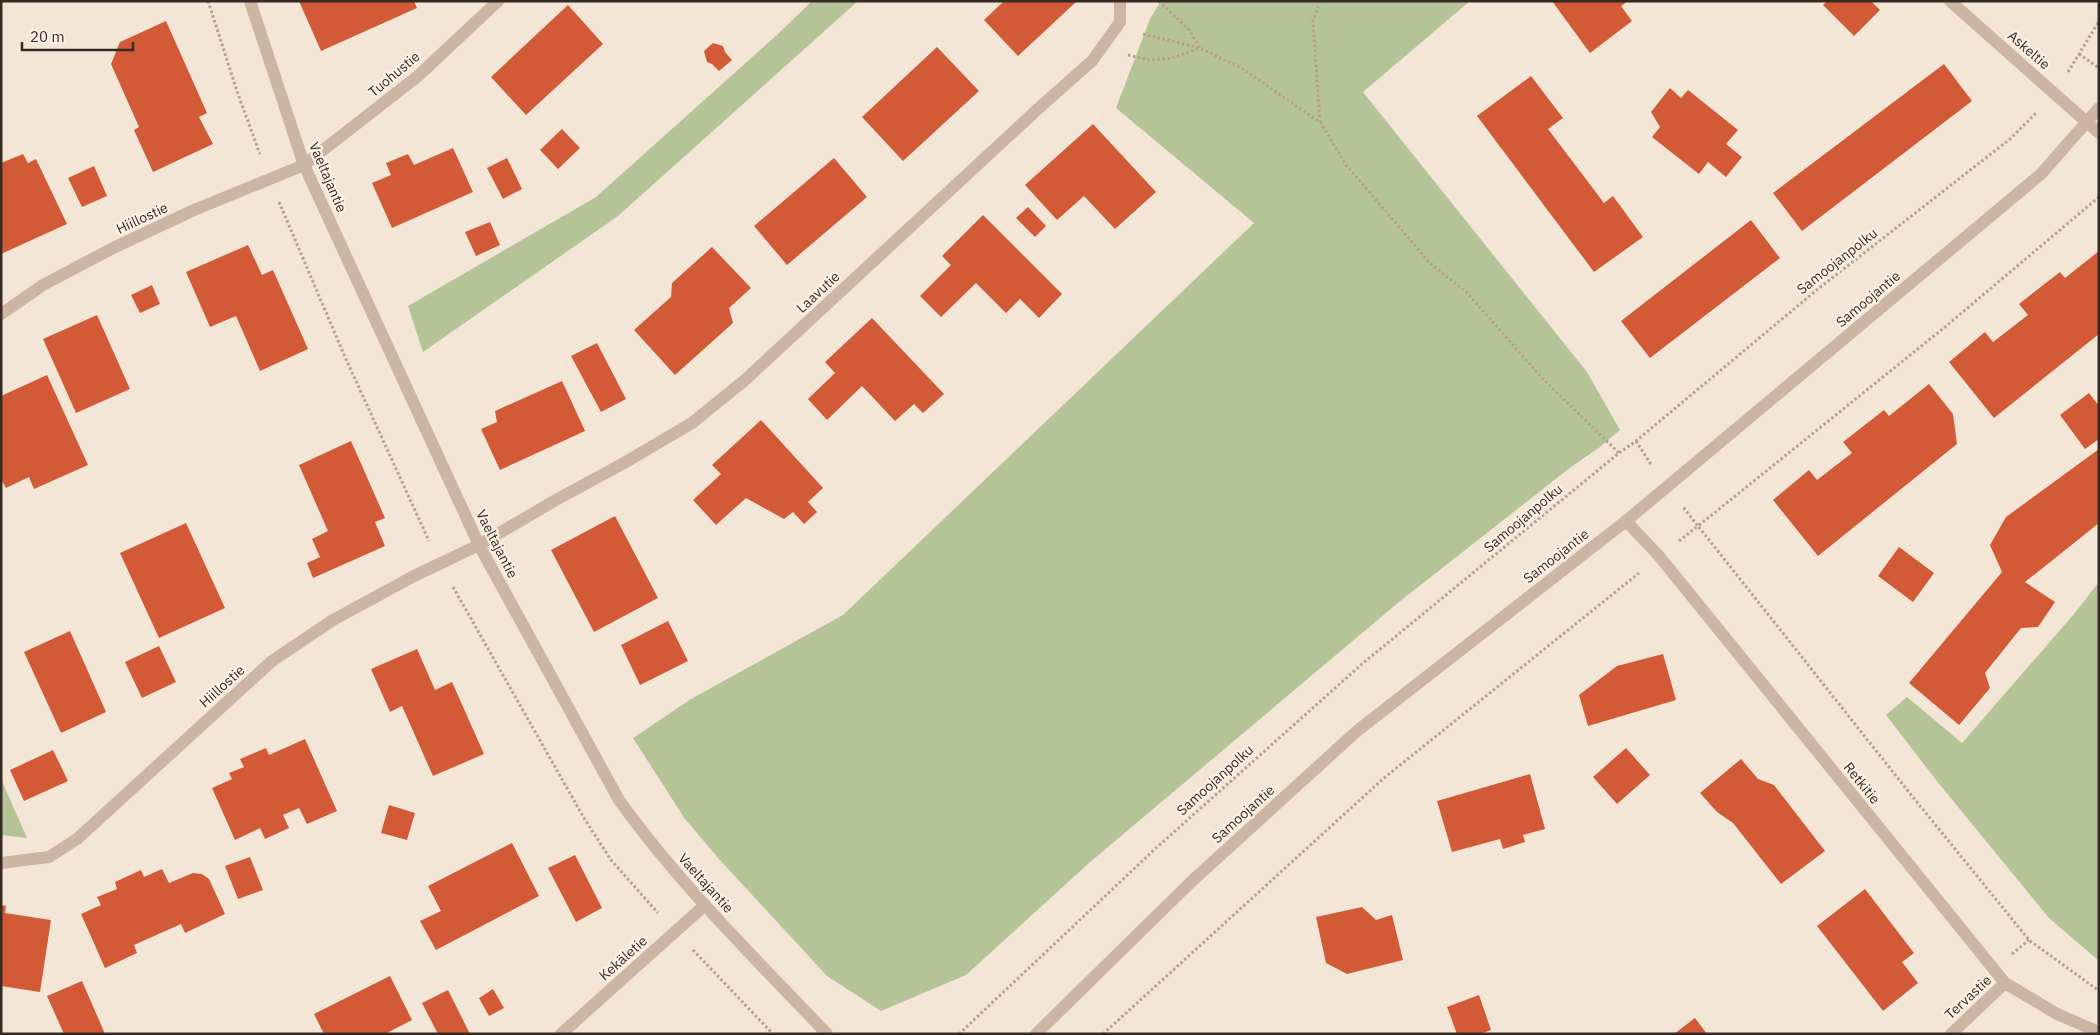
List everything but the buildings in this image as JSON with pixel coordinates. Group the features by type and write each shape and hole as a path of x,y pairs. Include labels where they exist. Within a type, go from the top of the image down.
{"street":[{"name":"Vaeltajantie","path":"250,1 304,165 479,545 619,800 647,839 705,905 827,1034"},
{"name":"Tuohustie","path":"304,165 418,76 498,1"},
{"path":"1120,1 1120,22"},
{"name":"Askeltie","path":"1950,1 2099,133"},
{"name":"Laavutie","path":"479,545 692,423 745,380 1032,114 1092,61 1120,22"},
{"name":"Samoojantie","path":"1036,1034 1192,881 1357,731 1626,521 1665,486 2041,174 2099,108"},
{"name":"Hiillostie","path":"1,314 43,285 113,248 194,210 304,165"},
{"name":"Retkitie","path":"1626,521 1659,556 2005,983 2057,1014 2099,1032"},
{"name":"Hiillostie","path":"1,863 49,858 76,839 272,661 333,620 414,576 479,545"},
{"name":"Kekäletie","path":"561,1034 705,905"},
{"name":"Tervastie","path":"1951,1034 2005,983"}],"path":[{"path":"1159,1 1189,30 1200,48"},
{"path":"1320,1 1312,20 1320,123"},
{"name":"Samoojanpolku","path":"959,1034 1155,849 1362,664 1636,441 1818,289 2010,138 2056,93 2099,21"},
{"path":"1120,22 1144,35 1200,48 1240,68 1320,123 1346,165 1429,262 1468,294 1544,380 1619,453"},
{"path":"1122,56 1133,55 1149,60 1172,58 1200,48"},
{"path":"2079,54 2099,68"},
{"path":"1103,1034 1384,778 1945,327 2099,197"},
{"path":"1636,441 1665,486 2029,940 2099,991"}],"green space":[{"path":"812,1 858,1 618,216 423,352 408,306 596,197 779,33"},
{"path":"1161,1 1470,1 1363,92 1587,372 1620,430 1399,602 1089,863 966,975 881,1011 827,976 719,859 685,819 633,738 691,699 843,615 1254,223 1116,108 1150,19"},
{"path":"2099,582 2099,961 2049,918 1936,780 1886,715 1907,697 1962,743 2074,614"},
{"path":"1,779 27,838 1,835"}]}
